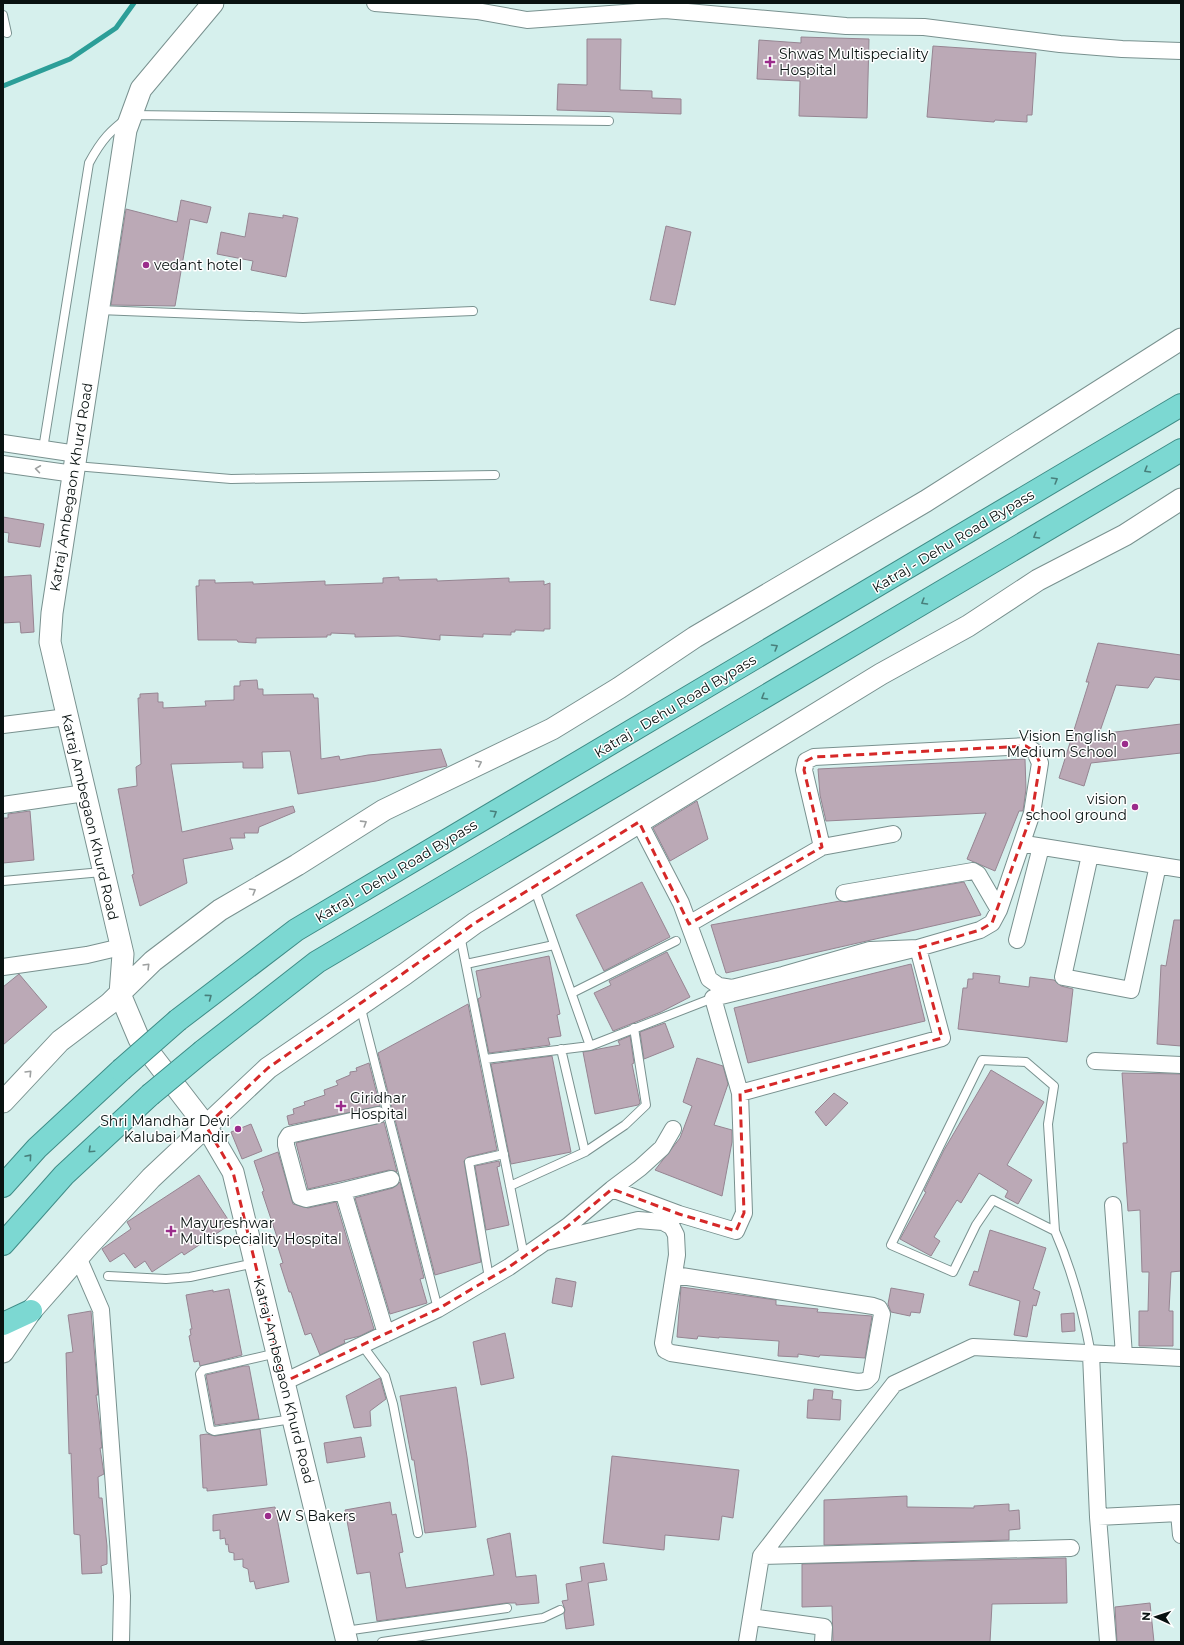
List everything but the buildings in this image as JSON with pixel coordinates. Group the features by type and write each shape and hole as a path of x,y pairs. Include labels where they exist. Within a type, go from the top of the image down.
{"highway":[{"name":"Katraj - Dehu Road Bypass","path":"3,1186 36,1148 178,1020 296,930 1181,405"},
{"path":"3,1244 64,1175 150,1095 202,1051 317,962 1181,450"},
{"path":"3,1324 31,1311"}],"street":[{"name":"Katraj Ambegaon Khurd Road","path":"213,3 141,89 126,130 52,613 50,642 66,717 123,954 120,994 139,1039 206,1126 233,1172 345,1637"},
{"path":"375,3 477,11 498,9 527,20 665,10 846,26 924,27 1060,44 1122,49 1181,51"},
{"path":"3,1102 60,1041 120,994 153,961 220,910 297,865 384,810 552,729 619,688 695,638 933,497 1181,339"},
{"path":"3,443 43,449 75,465"},
{"path":"3,464 75,465"},
{"path":"3,1352 31,1311 78,1257 151,1178 268,1068 406,974 460,934 534,886 882,674 968,626 1038,580 1126,535 1181,499"},
{"path":"3,725 66,717"},
{"path":"612,1188 679,1214 736,1232 744,1213 740,1093 713,998 918,948 980,930 992,923 999,910 1032,813 1040,763 1035,752 1026,746 814,757 806,761 804,770 822,847"},
{"path":"3,805 85,793"},
{"path":"639,822 681,903 709,979 719,986 732,988 797,972 870,950 918,948"},
{"path":"689,924 822,847 893,834"},
{"path":"1017,940 1036,846 1181,869"},
{"path":"1090,855 1064,977 1131,990 1158,865"},
{"path":"844,893 973,871 978,874 999,910"},
{"path":"3,966 88,956 121,947"},
{"path":"740,1093 942,1038 918,948"},
{"path":"1095,1061 1181,1065"},
{"path":"378,1115 289,1135 286,1140 286,1145 300,1197 306,1199 391,1179"},
{"path":"284,1382 438,1309 546,1242 568,1226 612,1188 640,1168 662,1148 672,1129"},
{"path":"343,1191 386,1334"},
{"path":"1113,1205 1124,1355"},
{"path":"546,1242 638,1220 663,1222 672,1227 676,1236 677,1255 663,1343 665,1350 671,1353 858,1382 866,1380 871,1376 882,1314 879,1308 675,1275"},
{"path":"78,1257 101,1310 122,1596 121,1642"},
{"path":"747,1642 761,1556 894,1384 973,1347 1181,1358"},
{"path":"1090,1354 1098,1517 1108,1642"},
{"path":"1098,1517 1179,1513 1181,1535"},
{"path":"761,1556 1071,1548"},
{"path":"751,1617 824,1627 824,1642"}],"lane":[{"path":"3,14 7,33"},
{"path":"43,449 89,163 98,146 110,131 131,115 609,121"},
{"path":"98,310 303,318 473,311"},
{"path":"75,465 232,479 495,475"},
{"path":"3,881 103,872"},
{"path":"534,886 590,1046"},
{"path":"460,934 524,1256"},
{"path":"572,994 676,941"},
{"path":"466,964 554,945"},
{"path":"485,1059 590,1046 713,998"},
{"path":"360,1004 438,1309"},
{"path":"510,1186 585,1152 625,1125 646,1105 634,1028"},
{"path":"561,1049 585,1152"},
{"path":"1055,1231 993,1200 976,1225 953,1272 891,1246 982,1060 1026,1062 1054,1086 1048,1124 1055,1231 1064,1252 1084,1316 1090,1354"},
{"path":"489,1278 469,1162 504,1154"},
{"path":"108,1276 166,1279 190,1277 255,1263"},
{"path":"362,1345 385,1376 393,1404 418,1533"},
{"path":"277,1354 202,1370 200,1374 210,1429 214,1431 293,1419"},
{"path":"345,1637 507,1608"},
{"path":"382,1642 543,1618 560,1610"}],"highlighted area":[{"path":"1026,746 1035,752 1040,763 1032,813 992,923 980,930 918,948 942,1038 740,1093 744,1213 736,1231 679,1214 612,1189 568,1226 509,1267 438,1309 284,1382 233,1172 206,1126 268,1068 475,923 639,822 689,924 770,878 822,847 804,770 806,761 814,757"}],"waterway":[{"path":"3,86 70,59 116,28 134,3"}],"place":[{"name":"Shwas Multispeciality Hospital","path":"770,62"},
{"name":"vedant hotel","path":"146,265"},
{"name":"Vision English Medium School","path":"1125,744"},
{"name":"vision school ground","path":"1135,807"},
{"name":"Giridhar Hospital","path":"341,1106"},
{"name":"Shri Mandhar Devi Kalubai Mandir","path":"238,1129"},
{"name":"Mayureshwar Multispeciality Hospital","path":"171,1231"},
{"name":"W S Bakers","path":"268,1516"}]}
